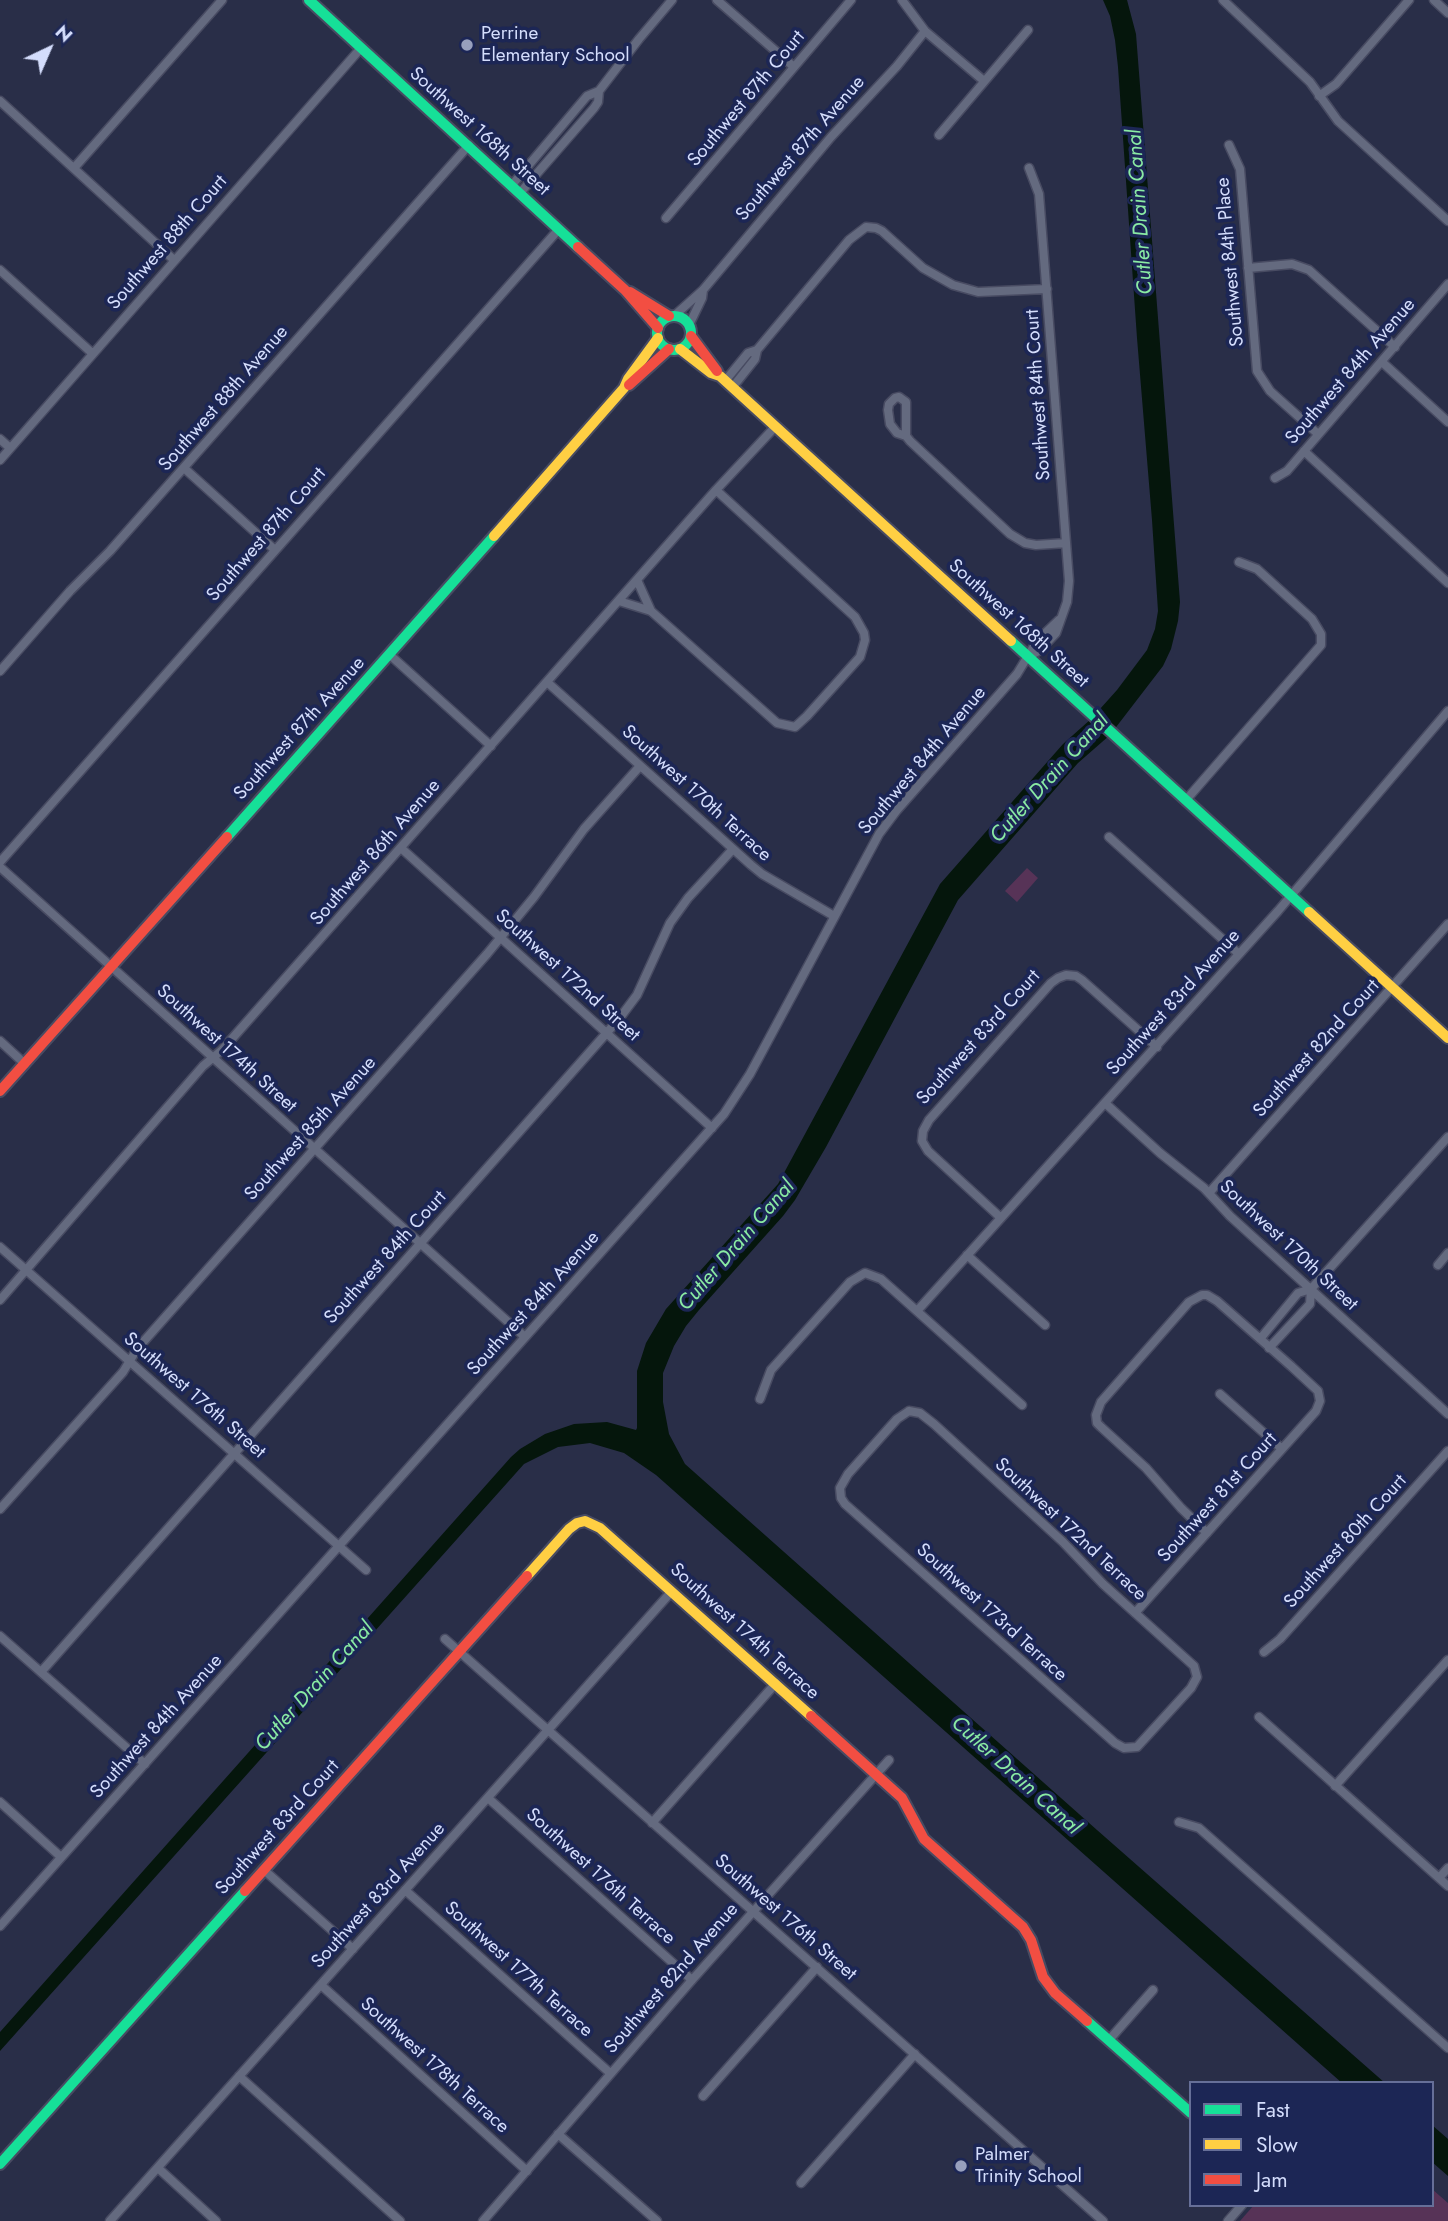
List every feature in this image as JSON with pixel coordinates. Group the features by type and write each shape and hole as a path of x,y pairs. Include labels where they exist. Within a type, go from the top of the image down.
{"street":[{"path":"74,168 222,0"},
{"name":"Southwest 168th Street","path":"309,0 625,290 658,333"},
{"path":"516,189 587,96 599,91 672,0"},
{"path":"716,0 794,67"},
{"name":"Southwest 87th Court","path":"666,218 851,0"},
{"path":"902,0 925,31 984,81"},
{"path":"1223,0 1304,76 1338,121 1448,221"},
{"path":"1231,8 1238,0"},
{"path":"1320,96 1336,84 1409,0"},
{"path":"1434,0 1448,13"},
{"path":"939,135 1028,30"},
{"name":"Southwest 87th Avenue","path":"671,316 703,290 831,137 897,66 925,31"},
{"name":"Southwest 88th Court","path":"0,460 361,48"},
{"path":"516,189 594,108 598,102 599,91"},
{"path":"0,102 174,260"},
{"name":"Southwest 88th Avenue","path":"0,671 93,566 110,551 469,145"},
{"name":"Southwest 84th Place","path":"1229,145 1240,169 1255,364 1270,391 1318,434"},
{"name":"Southwest 84th Court","path":"1028,657 1037,641 1059,620 1069,592 1039,194 1029,167"},
{"path":"725,382 755,359 757,350 849,240 866,227 876,228 887,234 923,268 953,285 978,292 1047,289"},
{"name":"Southwest 87th Court","path":"0,862 559,229"},
{"path":"1248,268 1292,264 1309,270 1395,346"},
{"path":"0,270 92,353"},
{"name":"Southwest 84th Avenue","path":"1275,478 1287,471 1304,452 1448,284"},
{"name":"Southwest 168th Street","path":"625,290 671,316"},
{"name":"Southwest 87th Avenue","path":"690,331 703,290"},
{"path":"671,316 683,318 690,331 689,342 675,349 661,343 658,333 661,322 671,316"},
{"name":"Southwest 168th Street","path":"690,331 725,382"},
{"name":"Southwest 87th Avenue","path":"0,1091 390,655 624,388 658,333"},
{"name":"Southwest 168th Street","path":"675,349 725,382 1448,1038"},
{"name":"Southwest 87th Avenue","path":"624,388 675,349"},
{"path":"1382,362 1448,422"},
{"name":"Southwest 86th Avenue","path":"0,1300 716,490 775,427"},
{"path":"906,436 1010,534 1031,544 1066,543"},
{"path":"0,439 10,448"},
{"path":"1304,452 1448,583"},
{"path":"184,468 275,550"},
{"path":"619,601 651,611 758,708 777,723 790,727 801,723 860,657 865,640 855,617 716,490"},
{"path":"1186,800 1318,650 1322,639 1319,628 1312,619 1257,569 1239,562"},
{"path":"638,580 651,611"},
{"path":"390,655 491,746"},
{"name":"Southwest 84th Avenue","path":"0,1926 712,1128 745,1083 864,859 886,824 1017,674 1028,657"},
{"name":"Southwest 170th Terrace","path":"547,682 762,874 834,916"},
{"name":"Southwest 83rd Avenue","path":"917,1311 1157,1047 1448,711"},
{"name":"Southwest 85th Avenue","path":"0,1509 123,1373 136,1349 500,937 534,897 584,829 640,766"},
{"path":"1109,837 1239,954"},
{"name":"Southwest 172nd Street","path":"401,848 712,1128"},
{"name":"Southwest 84th Court","path":"40,1672 632,1003 664,934 678,912 733,849"},
{"name":"Southwest 174th Street","path":"0,867 525,1337"},
{"name":"Southwest 82nd Court","path":"1209,1193 1448,924"},
{"name":"Southwest 83rd Court","path":"1001,1218 928,1151 922,1136 929,1120 1051,983 1061,976 1072,975 1089,985 1157,1047"},
{"path":"0,1041 25,1064"},
{"name":"Southwest 170th Street","path":"1105,1103 1209,1193 1230,1216 1448,1414"},
{"path":"1260,1339 1298,1293 1311,1289 1448,1137"},
{"name":"Southwest 176th Street","path":"0,1247 366,1570"},
{"path":"1437,1265 1448,1253"},
{"path":"967,1255 1045,1325"},
{"path":"760,1399 771,1370 850,1282 865,1273 871,1273 1022,1405"},
{"path":"1207,1532 1181,1508 1146,1468 1097,1423 1096,1415 1101,1402 1193,1299 1207,1295 1217,1301 1269,1348 1310,1304 1311,1289"},
{"name":"Southwest 81st Court","path":"1135,1613 1316,1411 1320,1401 1318,1391 1269,1348"},
{"path":"1220,1394 1282,1449"},
{"name":"Southwest 172nd Terrace","path":"840,1493 841,1485 848,1474 897,1419 906,1412 914,1411 926,1417 1190,1662 1196,1671 1196,1677"},
{"name":"Southwest 80th Court","path":"1264,1651 1280,1639 1448,1451"},
{"name":"Southwest 173rd Terrace","path":"840,1493 850,1509 1115,1744 1129,1749 1142,1744 1191,1688 1196,1677"},
{"name":"Southwest 83rd Court","path":"0,2164 569,1528 577,1522 585,1521"},
{"name":"Southwest 174th Terrace","path":"585,1521 600,1528 902,1798 924,1839 1023,1927 1031,1940 1039,1969 1048,1986 1189,2111"},
{"name":"Southwest 83rd Avenue","path":"110,2221 672,1591"},
{"path":"0,1636 145,1763"},
{"name":"Southwest 176th Street","path":"445,1639 1103,2221"},
{"path":"1335,1786 1448,1660"},
{"path":"652,1823 776,1684"},
{"path":"1259,1717 1448,1886"},
{"name":"Southwest 82nd Avenue","path":"483,2221 610,2073 889,1760"},
{"name":"Southwest 176th Terrace","path":"488,1798 692,1980"},
{"path":"0,1802 61,1857"},
{"path":"1179,1822 1199,1828 1448,2048"},
{"path":"1439,1878 1448,1868"},
{"path":"264,1870 353,1950"},
{"name":"Southwest 177th Terrace","path":"405,1891 610,2073"},
{"path":"703,2096 817,1967"},
{"name":"Southwest 178th Terrace","path":"321,1985 527,2171"},
{"path":"1109,2040 1153,1990"},
{"path":"801,2183 915,2054"},
{"path":"239,2076 400,2221"},
{"path":"558,2134 657,2221"},
{"path":"158,2168 216,2221"},
{"path":"1228,2221 1240,2207"}],"shaded area":[{"path":"1027,868 1038,878 1017,902 1005,891"},
{"path":"1434,2191 1448,2203 1448,2221 1240,2221 1252,2207 1434,2207"}],"water":[{"name":"Cutler Drain Canal","path":"1103,0 1127,0 1136,34 1180,602 1171,649 1163,666 1110,735 1078,763 958,900 795,1200 699,1310 674,1346 663,1373 663,1402 669,1434 685,1464 1383,2081 1340,2081 656,1475 624,1453 590,1443 558,1447 524,1464 0,2051 0,2032 511,1457 545,1434 574,1424 607,1422 636,1430 637,1371 646,1343 666,1309 778,1184 940,884 1063,744 1091,719 1117,690 1147,650 1158,611 1118,67 1110,16"},
{"path":"1434,2127 1448,2139 1448,2176 1434,2164"}],"traffic: fast":[{"path":"309,0 578,247"},
{"path":"674,316 686,321 691,333 686,345 674,350 662,345 657,333 662,321 674,316"},
{"path":"227,837 494,536"},
{"path":"1011,641 1309,912"},
{"path":"0,2164 245,1891"},
{"path":"1087,2021 1189,2111"}],"traffic: slow":[{"path":"494,536 624,388 658,338"},
{"path":"680,349 711,373 720,376 1011,641"},
{"path":"1309,912 1448,1038"},
{"path":"527,1576 577,1523 585,1521 600,1528 811,1716"}],"traffic: jam":[{"path":"578,247 625,290 658,328"},
{"path":"630,292 669,316"},
{"path":"691,336 717,371"},
{"path":"629,385 669,349"},
{"path":"0,1091 227,837"},
{"path":"245,1891 527,1576"},
{"path":"811,1716 902,1798 924,1839 1023,1927 1031,1940 1043,1977 1055,1993 1087,2021"}],"place":[{"name":"Perrine Elementary School","path":"467,45"},
{"name":"Palmer Trinity School","path":"961,2166"}]}
